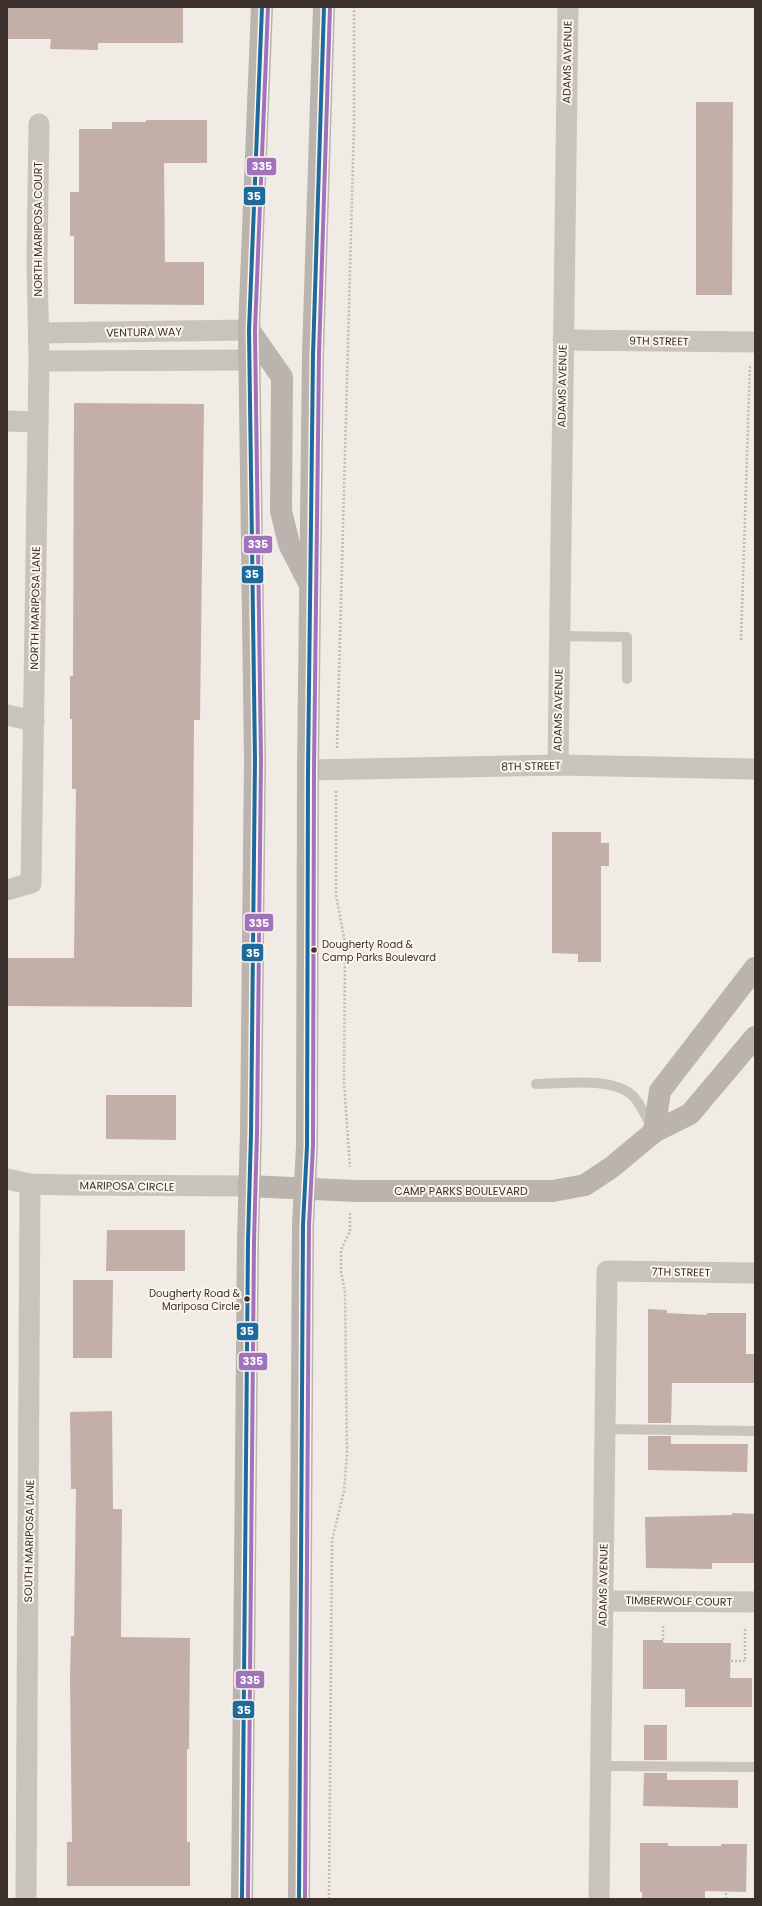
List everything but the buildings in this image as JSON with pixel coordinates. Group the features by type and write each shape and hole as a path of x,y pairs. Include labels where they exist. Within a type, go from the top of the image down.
{"main road":[{"path":"242,1899 248,1186 251,1133 255,759 249,330 262,7"},
{"path":"299,1899 303,1225 307,1136 308,770 313,355 324,7"},
{"path":"249,330 282,376 281,511 289,544 310,585"},
{"path":"654,1132 660,1091 755,968"},
{"name":"CAMP PARKS BOULEVARD","path":"248,1186 305,1189 553,1191 585,1185 612,1167 654,1132 690,1114 755,1038"}],"street":[{"name":"ADAMS AVENUE","path":"558,765 568,7"},
{"name":"NORTH MARIPOSA COURT","path":"39,124 37,260 39,333"},
{"name":"VENTURA WAY","path":"39,333 249,330"},
{"name":"NORTH MARIPOSA LANE","path":"7,890 31,883 39,333"},
{"name":"9TH STREET","path":"563,340 753,342"},
{"path":"39,361 249,360"},
{"path":"7,421 38,422"},
{"path":"7,715 34,721"},
{"name":"8TH STREET","path":"308,770 558,765 755,769"},
{"name":"MARIPOSA CIRCLE","path":"7,1178 30,1184 248,1186"},
{"name":"SOUTH MARIPOSA LANE","path":"26,1899 30,1184"},
{"name":"ADAMS AVENUE","path":"599,1899 607,1271"},
{"name":"7TH STREET","path":"607,1271 755,1273"},
{"name":"TIMBERWOLF COURT","path":"603,1600 755,1602"}],"lane":[{"path":"559,636 627,637 627,679"},
{"path":"536,1084 601,1084 624,1090 634,1097 654,1132"},
{"path":"605,1428 755,1431"},
{"path":"601,1766 755,1767"}],"path":[{"path":"350,1156 344,1082 345,943 336,895 337,769 354,124 354,7"},
{"path":"740,640 753,342"},
{"path":"329,1899 332,1540 344,1491 347,1454 345,1292 341,1272 341,1250 350,1231"},
{"path":"663,1626 663,1643"},
{"path":"731,1661 744,1661 745,1627"},
{"path":"726,1891 726,1899"}],"transit line":[{"name":"35","path":"242,1899 248,1241 251,1133 255,759 249,330 262,7"},
{"name":"335","path":"248,1899 254,1241 257,1133 261,759 255,330 268,7"},
{"name":"35","path":"299,1899 303,1225 307,1146 308,770 313,355 324,7"},
{"name":"335","path":"305,1899 309,1225 313,1146 314,770 319,355 330,7"}],"place":[{"name":"Dougherty Road & Camp Parks Boulevard","path":"314,950"},
{"name":"Dougherty Road & Mariposa Circle","path":"247,1299"}]}
